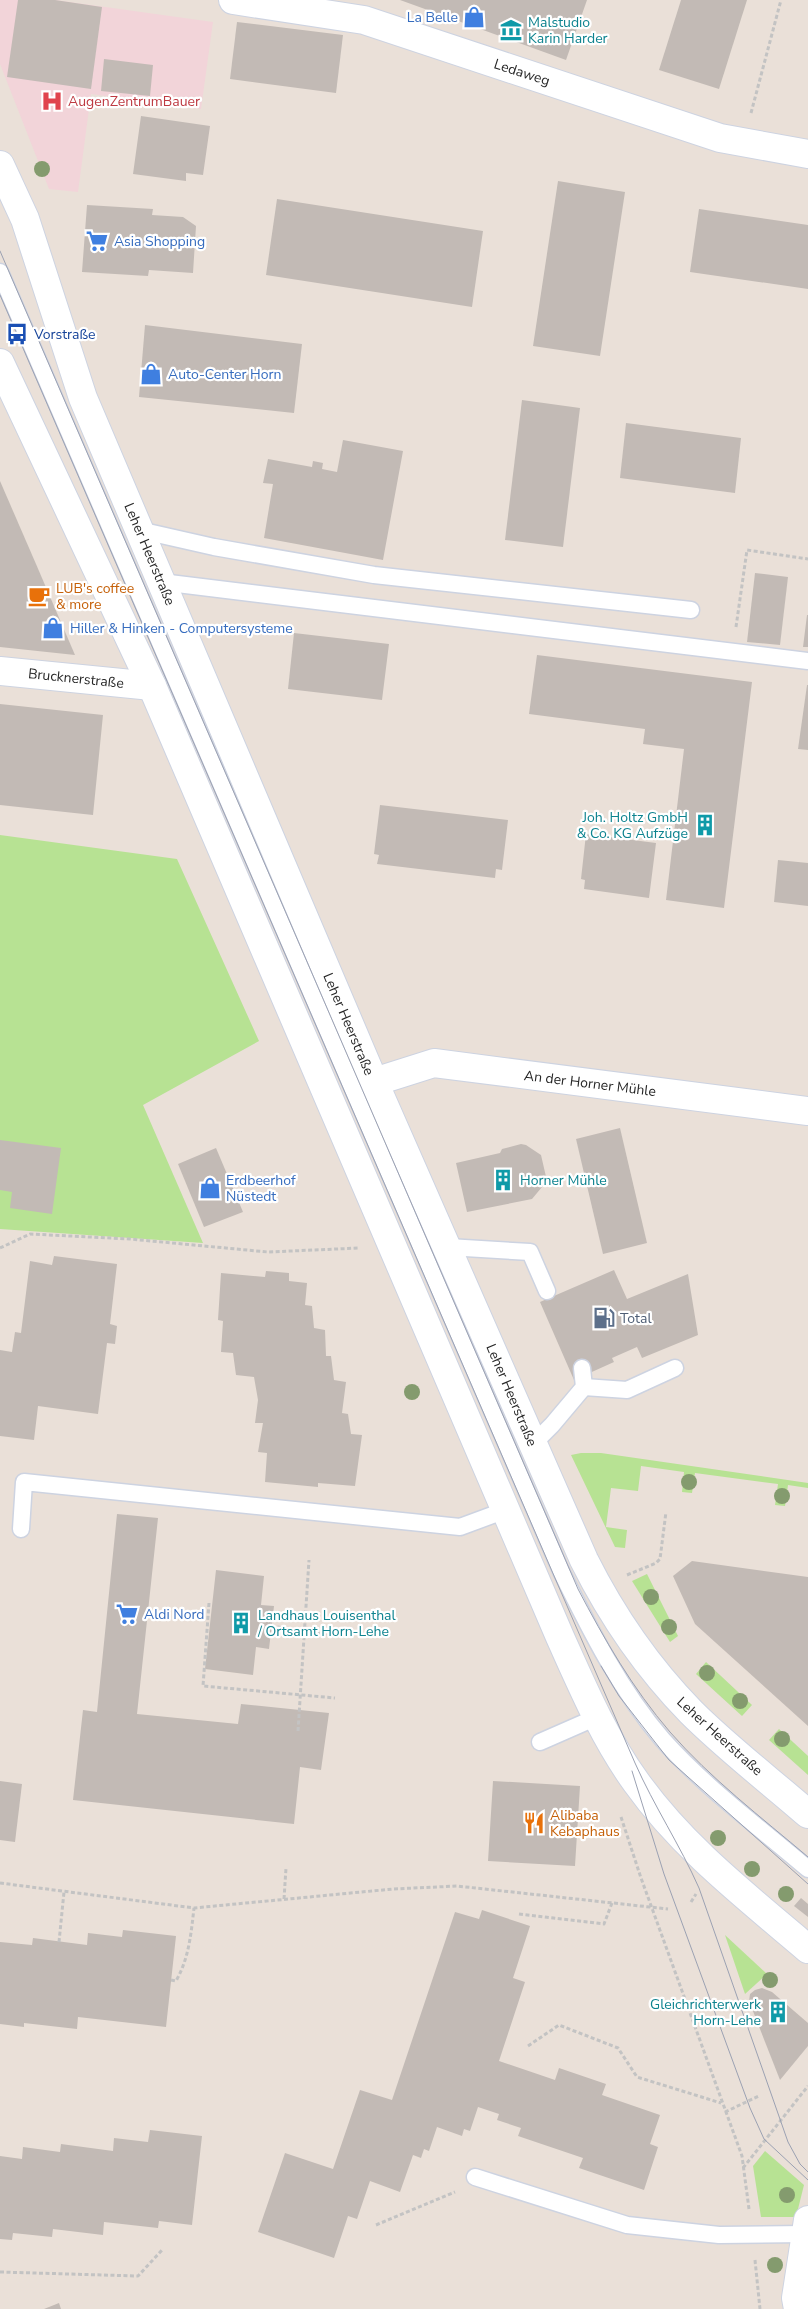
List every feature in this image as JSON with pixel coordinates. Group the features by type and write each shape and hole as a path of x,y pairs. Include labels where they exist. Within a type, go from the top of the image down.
{"main road":[{"name":"Ledaweg","path":"233,0 364,20 720,138 808,154"},
{"name":"Leher Heerstraße","path":"0,165 26,219 83,398 374,1082 598,1587 628,1636 673,1692 712,1732 808,1814"},
{"path":"0,363 152,686 560,1637 597,1717 636,1782 690,1847 808,1949"},
{"name":"Brucknerstraße","path":"0,671 152,686"},
{"name":"An der Horner Mühle","path":"374,1082 434,1063 808,1111"},
{"path":"798,2309 796,2298 806,2227"}],"lane":[{"path":"0,272 557,1562 587,1626 621,1683 671,1748 692,1770 808,1869"},
{"path":"139,530 214,547 374,575 691,610"},
{"path":"161,582 808,662"},
{"path":"448,1247 530,1252 547,1291"},
{"path":"533,1444 552,1426 584,1387 582,1368"},
{"path":"584,1387 627,1390 676,1368"},
{"path":"21,1529 24,1482 460,1527 506,1510"},
{"path":"540,1742 597,1717"},
{"path":"475,2177 627,2226 719,2235 806,2227"}],"path":[{"path":"743,142 781,0"},
{"path":"733,652 747,550 808,559"},
{"path":"0,1248 30,1234 130,1239 268,1252 392,1246"},
{"path":"598,1587 656,1563 660,1558 666,1512"},
{"path":"298,1731 309,1560"},
{"path":"209,1603 204,1686 335,1698"},
{"path":"272,1626 333,1636"},
{"path":"621,1816 652,1908 742,2156 743,2168 808,2086"},
{"path":"284,1899 286,1868"},
{"path":"0,1883 194,1908 393,1889 457,1886 652,1908 668,1908"},
{"path":"60,1942 64,1892"},
{"path":"519,1914 604,1924 612,1903"},
{"path":"171,1980 176,1980 184,1967 190,1941 194,1908"},
{"path":"528,2046 559,2025 618,2048 637,2077 722,2103"},
{"path":"725,2112 759,2096"},
{"path":"0,2272 138,2276 163,2249"}],"shaded area":[{"name":"AugenZentrumBauer","path":"0,0 55,0 213,22 201,109 91,94 78,192 49,189 0,64"}],"green space":[{"path":"0,835 177,859 259,1041 143,1105 203,1243 0,1229"},
{"path":"601,1453 808,1483 808,1488 788,1485 785,1506 775,1505 778,1484 695,1473 692,1493 682,1492 684,1472 641,1466 638,1491 611,1488 606,1527 627,1530 625,1548 615,1547 571,1455"},
{"path":"647,1574 678,1636 670,1642 632,1581"},
{"path":"706,1662 752,1705 742,1716 696,1674"},
{"path":"779,1729 808,1756 808,1775 769,1740"},
{"path":"725,1935 767,1974 745,1994"},
{"path":"765,2151 804,2185 796,2217 761,2217 753,2166"}],"building":[{"path":"18,0 55,0 102,7 91,89 7,77"},
{"path":"400,0 587,0 566,60"},
{"path":"681,0 747,0 719,89 659,70"},
{"path":"237,22 343,35 336,93 230,79"},
{"path":"104,59 153,65 150,96 101,91"},
{"path":"141,116 210,126 203,175 186,173 186,181 133,174"},
{"path":"558,181 625,192 600,356 533,346"},
{"path":"277,199 483,231 472,307 266,275"},
{"path":"87,205 153,209 152,215 183,217 196,226 193,273 149,270 148,276 82,272"},
{"path":"699,209 808,225 808,289 690,272"},
{"path":"145,325 302,344 294,413 139,397"},
{"path":"522,400 580,408 563,547 505,540"},
{"path":"626,423 741,438 735,493 620,478"},
{"path":"343,440 403,451 383,560 264,538 273,484 263,483 268,459 312,467 313,461 323,463 322,469 337,472"},
{"path":"0,481 36,564 75,655 0,647"},
{"path":"755,573 788,577 780,645 747,642"},
{"path":"807,615 808,647 803,647"},
{"path":"294,633 389,644 382,700 288,689"},
{"name":"Joh. Holtz GmbH & Co. KG Aufzüge","path":"537,655 752,682 724,908 666,900 684,749 643,744 645,729 529,714"},
{"path":"808,685 808,750 798,749"},
{"path":"0,704 103,715 93,815 0,805"},
{"path":"380,805 508,820 502,870 496,869 495,878 377,864 379,855 374,854"},
{"path":"586,834 656,843 649,898 584,889 585,880 581,879"},
{"path":"778,860 808,863 808,906 774,902"},
{"path":"620,1128 647,1243 603,1254 576,1139"},
{"path":"0,1140 61,1148 52,1214 10,1208 12,1192 0,1190"},
{"name":"Horner Mühle","path":"521,1144 526,1145 541,1155 547,1181 532,1199 467,1212 456,1163 500,1153 502,1149"},
{"name":"Erdbeerhof Nüstedt","path":"216,1148 243,1212 204,1227 178,1164"},
{"path":"54,1256 117,1264 110,1324 117,1326 115,1344 107,1343 98,1414 38,1406 34,1440 0,1436 0,1350 12,1352 15,1332 21,1333 30,1261 52,1265"},
{"path":"614,1270 627,1299 688,1274 698,1335 642,1358 637,1347 612,1358 614,1362 574,1380 540,1302"},
{"path":"266,1271 289,1273 289,1281 307,1283 305,1305 312,1306 314,1328 325,1330 326,1356 331,1356 334,1380 346,1382 342,1413 348,1414 351,1434 362,1435 355,1486 318,1483 318,1487 265,1482 267,1453 258,1452 263,1423 255,1423 258,1400 254,1377 236,1375 233,1353 221,1352 223,1321 218,1320 221,1273 265,1277"},
{"name":"Aldi Nord","path":"117,1514 158,1518 137,1714 238,1724 241,1704 329,1713 321,1770 300,1767 294,1824 73,1800 83,1710 97,1712"},
{"path":"692,1561 808,1577 808,1726 695,1624 673,1576"},
{"name":"Landhaus Louisenthal / Ortsamt Horn-Lehe","path":"216,1570 264,1576 261,1605 274,1606 269,1649 256,1647 253,1675 205,1669"},
{"path":"0,1781 22,1784 15,1842 0,1840"},
{"name":"Alibaba Kebaphaus","path":"493,1781 580,1786 575,1866 488,1861"},
{"path":"801,1898 808,1904 808,1917 794,1906"},
{"path":"482,1910 530,1926 513,1978 525,1982 499,2061 555,2080 559,2068 606,2084 602,2095 660,2115 650,2144 658,2147 644,2190 579,2168 583,2158 518,2136 521,2128 497,2120 499,2114 478,2107 470,2131 464,2129 462,2136 437,2127 429,2151 424,2149 421,2158 413,2155 400,2192 370,2181 357,2219 348,2216 334,2258 258,2232 285,2153 333,2169 360,2090 392,2100 455,1912 479,1919"},
{"path":"123,1930 176,1936 166,2027 78,2017 77,2029 24,2023 24,2027 0,2024 0,1942 32,1945 33,1938 87,1945 88,1933 122,1937"},
{"path":"762,1988 772,1992 808,2023 808,2046 780,2080 749,2001 750,1994"},
{"path":"150,2130 202,2136 192,2225 159,2221 158,2228 104,2222 103,2235 53,2229 52,2237 13,2233 12,2240 0,2239 0,2156 22,2159 23,2147 60,2152 61,2144 113,2151 114,2138 148,2142"},
{"path":"59,2303 61,2309 44,2309"}],"tram line":[{"path":"0,251 578,1589 620,1663 656,1716 719,1781 808,1857"},
{"path":"0,295 635,1763 699,1888 788,2142 800,2164 808,2172"},
{"path":"601,1666 619,1696 669,1760 808,1884"},
{"path":"632,1771 664,1874 750,2108 764,2139 808,2180"}],"place":[{"name":"La Belle","path":"474,17"},
{"name":"Malstudio Karin Harder","path":"511,30"},
{"name":"AugenZentrumBauer","path":"52,101"},
{"name":"Asia Shopping","path":"97,241"},
{"name":"Vorstraße","path":"17,334"},
{"name":"Auto-Center Horn","path":"151,374"},
{"name":"LUB's coffee & more","path":"39,596"},
{"name":"Hiller & Hinken - Computersysteme","path":"53,628"},
{"name":"Joh. Holtz GmbH & Co. KG Aufzüge","path":"705,825"},
{"name":"Horner Mühle","path":"503,1180"},
{"name":"Erdbeerhof Nüstedt","path":"210,1188"},
{"name":"Total","path":"604,1318"},
{"name":"Aldi Nord","path":"127,1614"},
{"name":"Landhaus Louisenthal / Ortsamt Horn-Lehe","path":"241,1623"},
{"name":"Alibaba Kebaphaus","path":"534,1823"},
{"name":"Gleichrichterwerk Horn-Lehe","path":"778,2012"}]}
